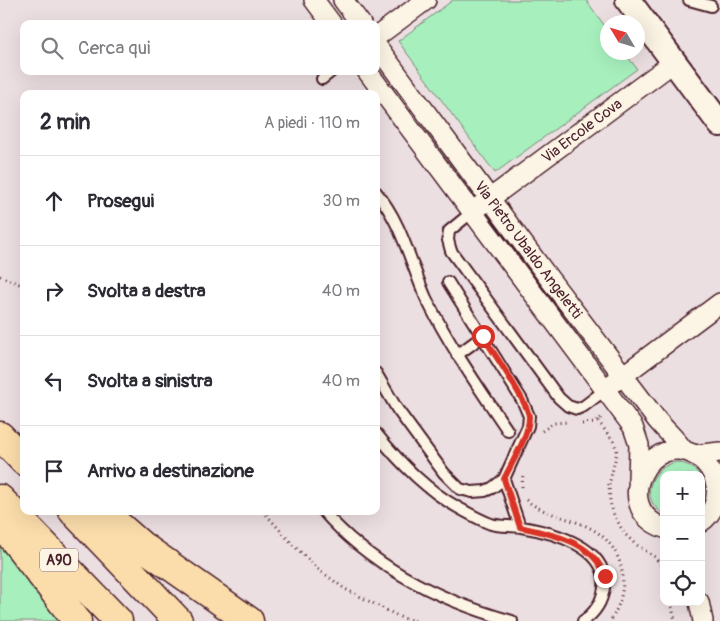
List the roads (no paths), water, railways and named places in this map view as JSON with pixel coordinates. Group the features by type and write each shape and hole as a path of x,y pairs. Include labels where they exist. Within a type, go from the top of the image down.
{"highway":[{"path":"0,428 20,441"},
{"path":"0,436 20,456"},
{"name":"A90","path":"0,498 118,621"},
{"name":"A90","path":"76,515 178,621"},
{"path":"107,515 142,546 249,621"},
{"path":"0,522 77,621"}],"street":[{"path":"314,0 329,20"},
{"path":"343,0 357,20"},
{"path":"380,34 426,0"},
{"path":"628,0 720,124"},
{"name":"Via Pietro Ubaldo Angeletti","path":"380,50 667,433 677,440 689,453 705,462 713,473 718,497"},
{"name":"Via Ercole Cova","path":"472,213 674,62"},
{"name":"Via Pietro Ubaldo Angeletti","path":"370,75 636,434 640,454 637,492 639,504 644,514 652,522 660,526"},
{"path":"605,390 720,303"},
{"path":"638,481 646,466 660,454 672,451 689,453 720,452"},
{"path":"705,518 712,510 718,497"},
{"path":"700,606 703,621"}],"lane":[{"path":"690,0 712,6"},
{"path":"322,79 327,75"},
{"path":"380,197 394,216 427,298 457,355 508,431"},
{"path":"472,213 449,231 448,240 451,251 559,398 568,406 577,409 605,390"},
{"path":"380,380 413,433 452,483 466,491 479,492 492,488 504,479 528,426 529,416 522,400 448,282"},
{"path":"457,355 483,336"},
{"path":"380,437 414,475 456,507 491,524 520,527 558,536 574,543 592,555 598,561 605,576 602,599 596,610 582,621"},
{"path":"504,479 520,527"},
{"path":"327,515 342,531 375,558 410,580 459,604 512,621"}]}
